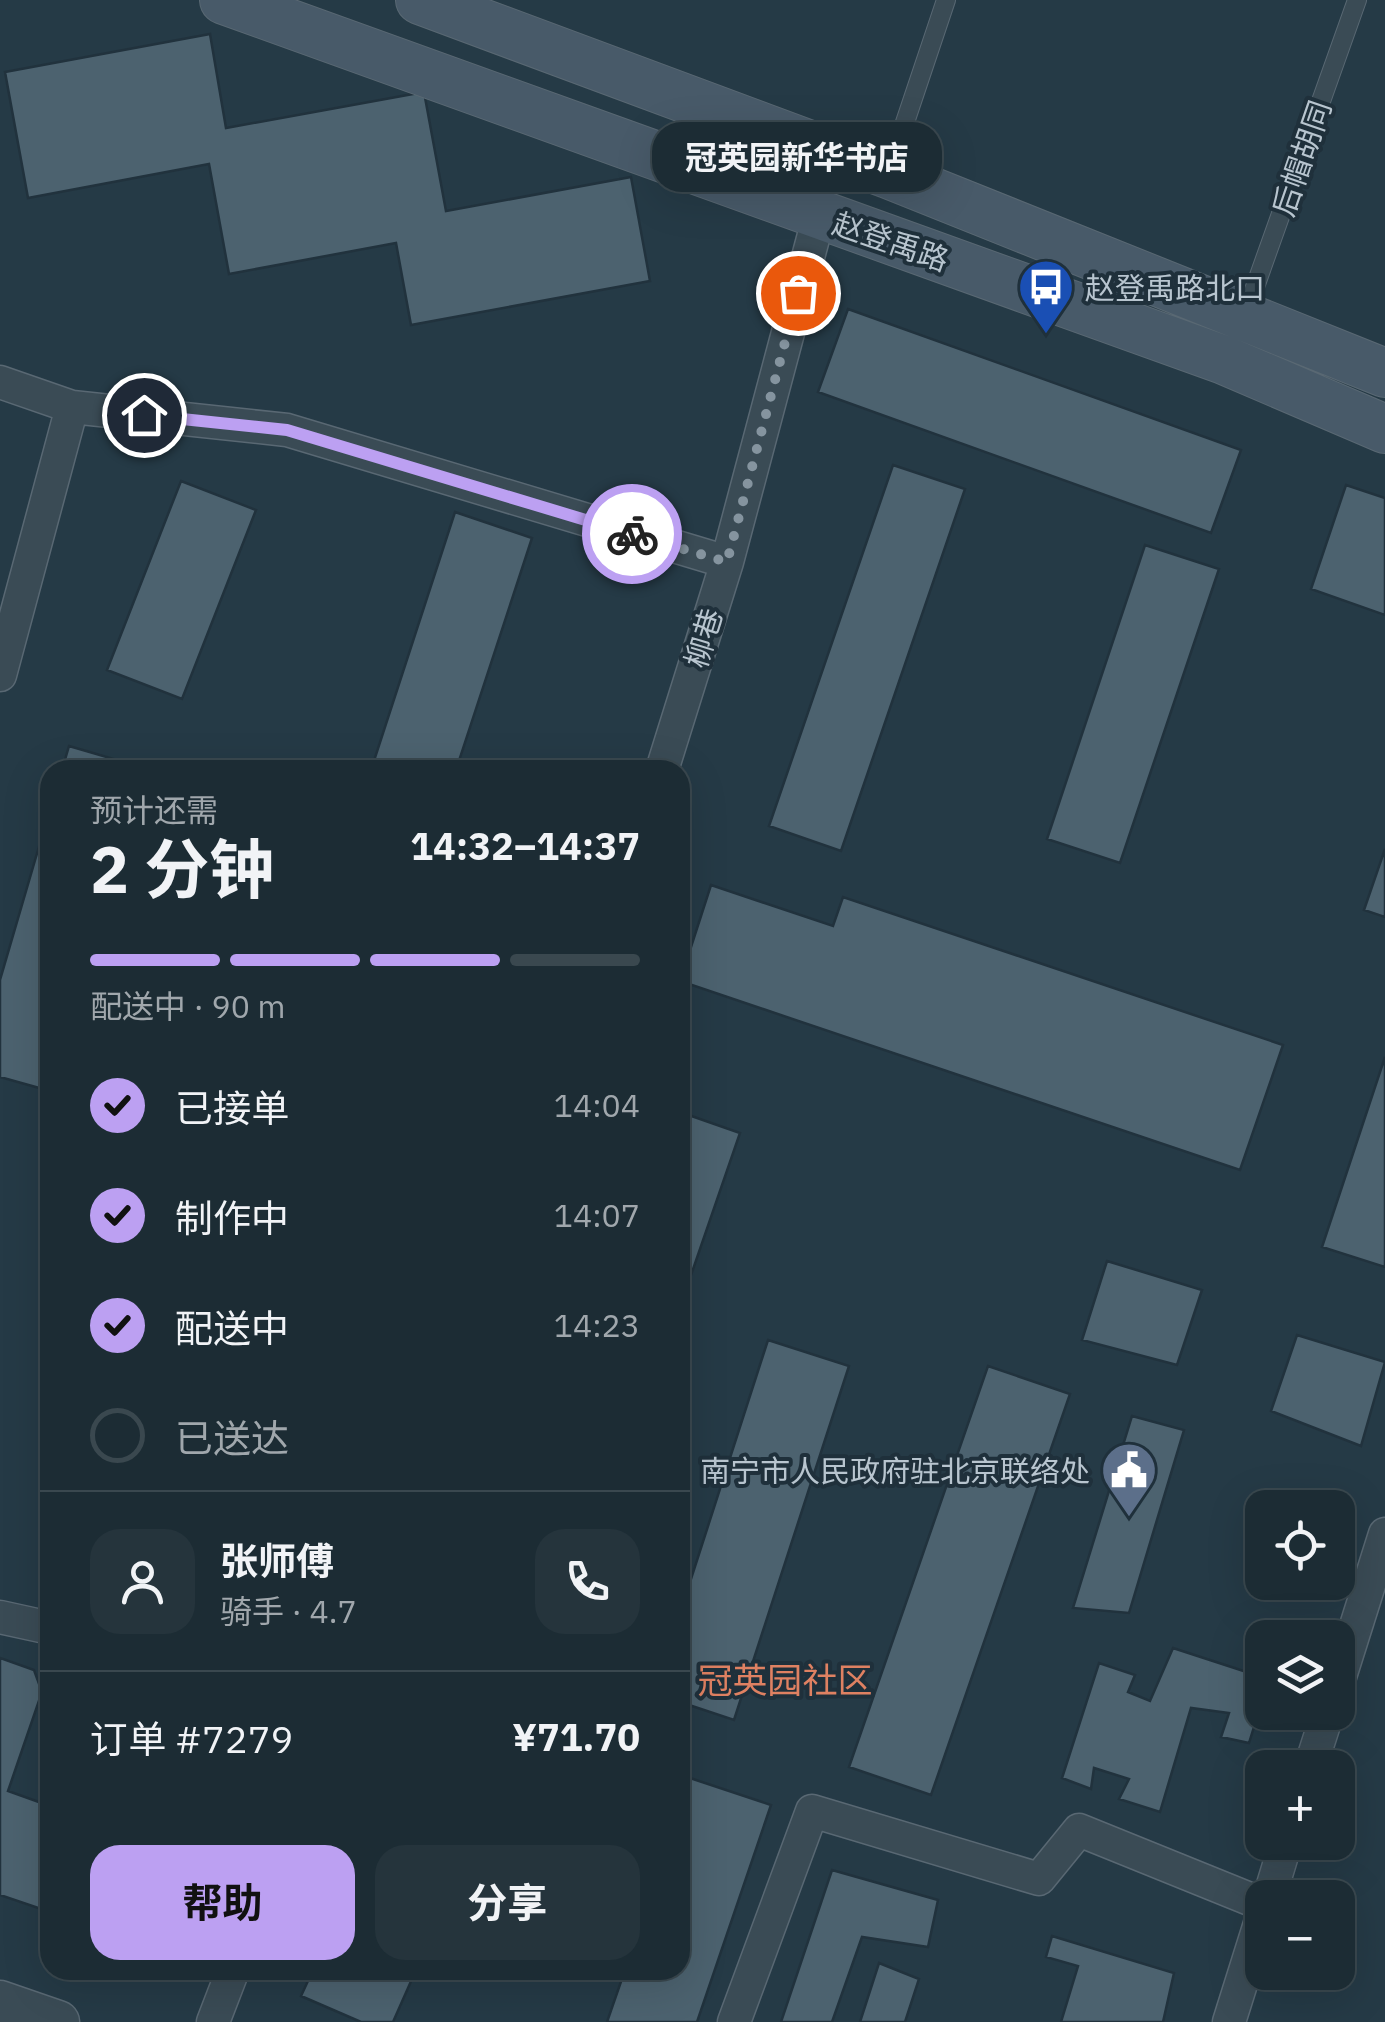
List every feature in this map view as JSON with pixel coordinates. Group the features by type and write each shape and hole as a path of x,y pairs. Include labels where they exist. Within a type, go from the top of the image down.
{"main road":[{"name":"赵登禹路","path":"224,0 1224,360 1385,430"},
{"name":"赵登禹路","path":"420,0 888,174 1385,373"}],"street":[{"name":"柳巷","path":"665,760 727,562 819,216"},
{"path":"0,382 72,407 287,430 727,562"},
{"path":"0,675 72,407"},
{"path":"1355,1629 1385,1534"},
{"path":"0,1616 40,1626"},
{"path":"734,2022 812,1812 1039,1879 1079,1830 1245,1897"},
{"path":"1229,2022 1245,1971"},
{"path":"213,2022 229,1980"},
{"path":"0,2002 58,2022"}],"lane":[{"path":"888,174 946,0"},
{"name":"后帽胡同","path":"1245,315 1356,0"}],"building":[{"path":"210,34 226,128 424,92 446,211 631,177 650,281 411,325 396,243 229,274 209,164 28,198 5,72"},
{"path":"848,309 1241,450 1211,533 818,392"},
{"path":"893,465 965,489 841,851 769,826"},
{"path":"181,481 256,510 182,699 107,670"},
{"path":"1346,485 1385,498 1385,615 1311,589"},
{"path":"455,512 532,538 459,760 374,760"},
{"path":"1145,545 1219,569 1120,863 1047,839"},
{"path":"69,746 117,760 65,760"},
{"path":"40,843 40,1088 0,1077 0,980"},
{"path":"1385,849 1385,917 1364,910"},
{"path":"711,885 833,926 843,897 1283,1045 1240,1170 690,984 690,950"},
{"path":"1385,1057 1385,1267 1322,1247"},
{"path":"690,1116 740,1133 690,1278"},
{"path":"1107,1261 1202,1290 1177,1365 1082,1340"},
{"path":"1297,1335 1385,1362 1361,1446 1271,1411"},
{"path":"768,1340 849,1366 734,1720 690,1705 690,1582"},
{"path":"988,1366 1070,1394 931,1795 849,1767"},
{"path":"1132,1416 1184,1430 1129,1613 1073,1608"},
{"path":"1173,1648 1245,1671 1245,1730 1253,1730 1249,1743 1221,1737 1229,1713 1191,1708 1160,1812 1119,1799 1129,1779 1094,1768 1091,1789 1062,1778 1099,1663 1135,1675 1128,1692 1150,1701"},
{"path":"0,1658 34,1670 40,1686 40,1698 8,1791 40,1802 40,1909 0,1895"},
{"path":"690,1778 771,1805 697,2022 607,2022 622,1980 690,1980"},
{"path":"832,1870 938,1900 928,1947 862,1937 832,2022 781,2022"},
{"path":"1052,1936 1174,1973 1163,2022 1061,2022 1078,1966 1046,1957"},
{"path":"879,1963 919,1979 905,2022 860,2022"},
{"path":"308,1980 412,1980 393,2022 361,2022 301,1996"}],"way so far":[{"path":"632,534 727,562 798,293"}],"place":[{"name":"冠英园新华书店","path":"798,293"},
{"name":"赵登禹路北口","path":"1046,336"},
{"name":"南宁市人民政府驻北京联络处","path":"1129,1519"}],"district":[{"name":"冠英园社区","path":"785,1680"}],"route":[{"path":"144,415 287,430 632,534"}]}
